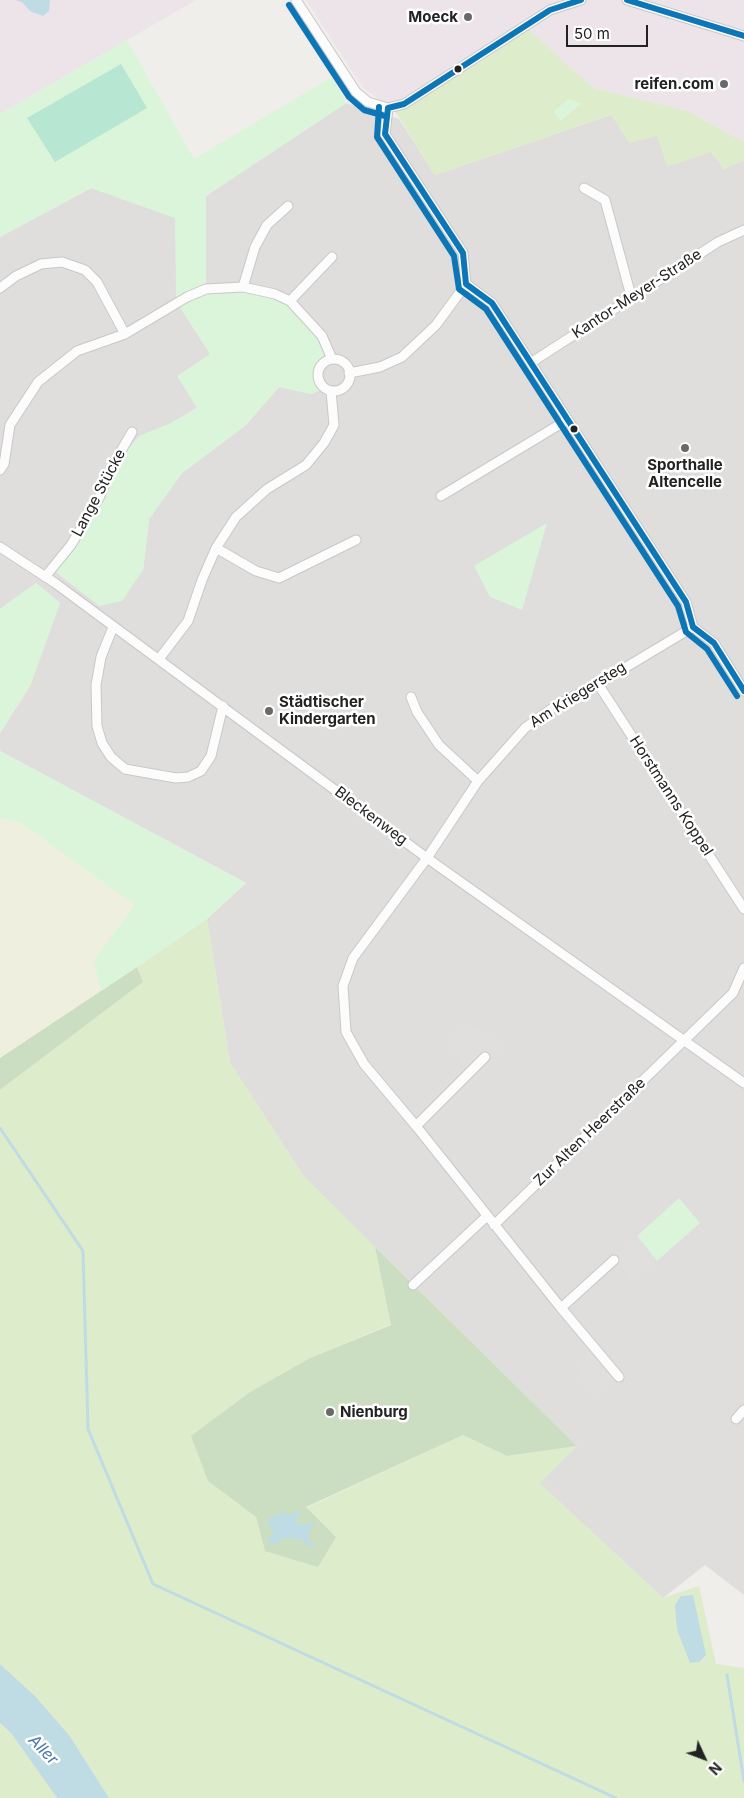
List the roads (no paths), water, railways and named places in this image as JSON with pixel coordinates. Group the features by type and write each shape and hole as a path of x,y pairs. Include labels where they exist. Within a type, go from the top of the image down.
{"street":[{"path":"296,0 356,92 368,102 388,108 404,104 550,10 580,0"},
{"path":"626,0 744,36"},
{"path":"349,373 380,367 402,357 436,325 466,284 463,253 385,134 388,108"},
{"path":"584,188 605,200 631,296"},
{"path":"243,287 255,247 267,225 288,206"},
{"name":"Kantor-Meyer-Straße","path":"532,362 631,296 718,242 744,230"},
{"path":"290,302 332,257"},
{"path":"0,288 16,276 41,264 62,262 86,270 97,282 125,334"},
{"path":"466,284 492,304 532,362 567,420 686,602 694,627 714,643 744,691"},
{"path":"0,470 4,464 10,425 38,382 77,351 125,334 195,293 206,289 243,287 276,294 290,302 322,336 332,359"},
{"path":"332,359 342,361 348,368 349,373 350,378 345,386 331,391 322,386 318,372 323,363 332,359"},
{"path":"159,659 188,621 202,580 216,548 236,517 267,489 306,465 324,443 334,425 331,391"},
{"path":"0,420 10,425"},
{"path":"441,496 567,420"},
{"name":"Lange Stücke","path":"45,577 80,529 132,432"},
{"path":"216,548 256,572 279,578 356,540"},
{"name":"Bleckenweg","path":"0,547 159,659 427,858 744,1083"},
{"path":"113,627 100,666 96,685 97,726 102,743 111,757 126,769 176,778 188,777 201,771 211,756 223,706"},
{"name":"Am Kriegersteg","path":"619,1377 364,1064 346,1032 344,986 353,958 360,946 427,858 478,781 525,728 557,705 598,684 694,627"},
{"name":"Horstmanns Koppel","path":"598,684 744,909"},
{"path":"411,697 417,712 439,745 478,781"},
{"path":"685,1040 733,993 744,968"},
{"name":"Zur Alten Heerstraße","path":"494,1225 685,1040"},
{"path":"416,1126 485,1057"},
{"path":"413,1285 488,1216"},
{"path":"561,1308 614,1260"},
{"path":"736,1419 744,1410"}],"water":[{"path":"15,0 50,0 49,11 43,16 30,11 22,2"},
{"path":"283,1511 289,1515 298,1511 302,1512 296,1518 297,1523 303,1525 311,1522 314,1524 308,1535 310,1543 316,1546 313,1549 303,1540 292,1538 282,1539 275,1544 269,1543 267,1537 274,1535 267,1520"},
{"path":"693,1595 706,1655 699,1662 690,1663 677,1629 675,1605 681,1596"},
{"name":"Aller","path":"0,1664 35,1696 69,1735 109,1798 57,1798 11,1733 0,1723"}],"waterway":[{"path":"0,1128 83,1251 88,1429 153,1584 616,1798"},
{"path":"727,1675 744,1781"}],"place":[{"name":"Moeck","path":"468,17"},
{"name":"reifen.com","path":"724,84"},
{"name":"Sporthalle Altencelle","path":"685,448"},
{"name":"Städtischer Kindergarten","path":"269,711"},
{"name":"Nienburg","path":"330,1412"}]}
